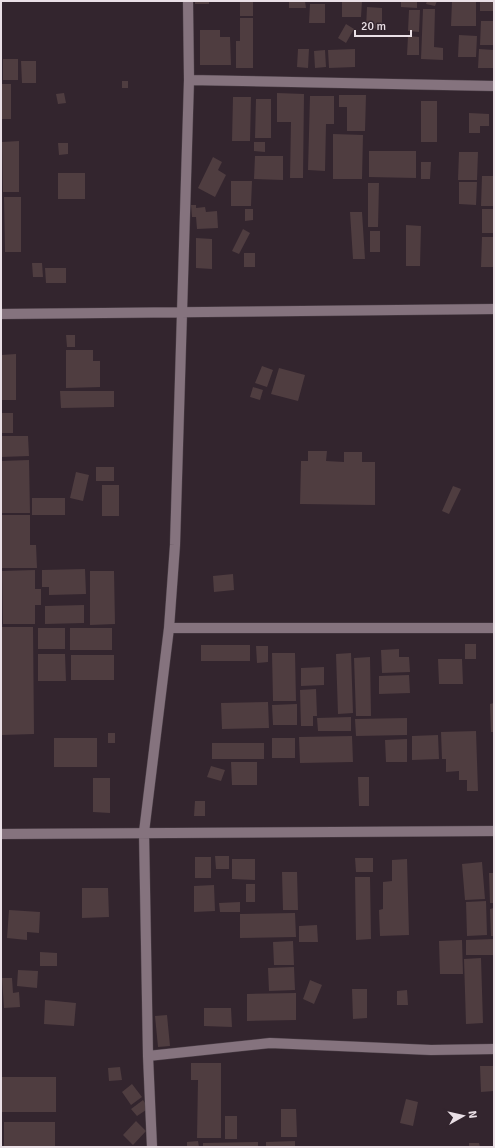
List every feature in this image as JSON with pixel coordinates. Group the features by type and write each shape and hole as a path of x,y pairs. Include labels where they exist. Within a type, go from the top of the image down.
{"street":[{"path":"152,1147 148,1056 144,832 169,628 175,545 189,80 188,1"},
{"path":"189,80 494,86"},
{"path":"1,314 494,309"},
{"path":"169,628 494,628"},
{"path":"1,834 494,831"},
{"path":"148,1056 270,1043 431,1050 494,1049"}],"building":[{"path":"195,1 209,1 209,4 195,4"},
{"path":"240,1 253,1 253,16 240,16"},
{"path":"289,1 305,1 306,8 289,8"},
{"path":"342,1 362,1 361,17 342,17"},
{"path":"401,1 417,1 417,8 401,7"},
{"path":"427,1 437,1 435,6 426,4"},
{"path":"452,1 476,1 476,26 451,26"},
{"path":"480,1 494,1 494,11 480,11"},
{"path":"310,4 325,4 325,23 309,23"},
{"path":"367,7 382,8 382,29 366,28"},
{"path":"423,9 435,9 434,47 443,48 443,60 421,59"},
{"path":"409,10 420,10 419,32 408,31"},
{"path":"240,18 253,18 253,68 236,68 236,41 240,41"},
{"path":"481,21 494,21 494,45 480,45"},
{"path":"346,24 354,29 346,43 338,38"},
{"path":"200,30 220,30 220,37 230,37 231,65 200,65"},
{"path":"459,35 477,36 476,57 458,57"},
{"path":"408,36 419,37 419,55 407,55"},
{"path":"298,49 309,49 308,68 297,67"},
{"path":"355,49 355,67 329,68 328,50"},
{"path":"479,49 494,50 494,68 478,68"},
{"path":"325,50 326,67 315,68 314,51"},
{"path":"3,59 18,59 18,80 3,80"},
{"path":"21,61 36,61 36,83 22,83"},
{"path":"122,81 128,81 128,88 122,88"},
{"path":"1,84 11,84 11,119 1,119"},
{"path":"64,93 66,103 58,104 56,94"},
{"path":"277,93 304,94 303,178 290,178 291,122 277,122"},
{"path":"339,95 366,95 365,131 347,131 347,107 339,107"},
{"path":"310,96 334,96 334,124 326,124 325,171 308,170"},
{"path":"233,97 251,97 250,141 232,141"},
{"path":"256,99 271,99 271,138 255,138"},
{"path":"421,101 437,101 437,142 421,142"},
{"path":"469,113 489,114 489,126 480,126 480,133 469,133"},
{"path":"333,134 363,135 362,179 333,179"},
{"path":"19,141 19,192 3,192 2,142"},
{"path":"254,142 265,142 265,152 254,151"},
{"path":"58,143 68,143 68,154 59,155"},
{"path":"369,151 416,151 416,178 369,177"},
{"path":"459,152 478,152 477,180 458,180"},
{"path":"255,156 283,156 283,180 254,179"},
{"path":"213,157 222,162 218,170 226,175 215,197 198,188"},
{"path":"421,162 431,162 430,179 421,179"},
{"path":"58,173 85,173 85,199 58,199"},
{"path":"482,176 493,176 493,206 481,206"},
{"path":"231,181 252,181 251,206 231,206"},
{"path":"459,182 477,182 476,205 459,204"},
{"path":"368,183 379,183 378,227 368,227"},
{"path":"4,197 21,197 21,252 5,252"},
{"path":"191,205 196,205 196,208 205,207 206,212 217,211 218,228 197,229 196,217 192,217"},
{"path":"245,209 253,209 253,220 245,221"},
{"path":"482,209 494,209 494,233 482,233"},
{"path":"350,212 362,212 365,259 353,259"},
{"path":"406,225 421,226 420,266 406,266"},
{"path":"243,229 250,233 239,254 232,251"},
{"path":"370,231 380,231 380,252 370,252"},
{"path":"482,237 494,237 494,267 481,267"},
{"path":"196,238 212,239 212,269 196,268"},
{"path":"244,253 255,253 255,267 244,267"},
{"path":"32,263 42,263 43,277 33,277"},
{"path":"45,268 66,268 66,283 46,283"},
{"path":"66,335 75,335 75,347 67,347"},
{"path":"66,350 93,350 93,361 100,361 100,387 66,388"},
{"path":"16,354 16,400 1,400 1,355"},
{"path":"262,366 273,370 267,387 255,383"},
{"path":"279,368 305,375 298,401 271,394"},
{"path":"253,387 263,390 260,400 250,397"},
{"path":"60,391 114,391 114,407 61,408"},
{"path":"1,413 13,413 13,433 1,433"},
{"path":"1,436 28,436 29,456 1,457"},
{"path":"308,451 327,451 326,461 344,462 344,452 362,452 362,462 375,462 375,505 300,504 301,461 308,461"},
{"path":"29,460 30,513 1,513 1,461"},
{"path":"96,467 114,467 114,481 96,481"},
{"path":"76,472 89,475 83,501 70,498"},
{"path":"102,485 119,485 119,516 102,516"},
{"path":"453,486 461,489 449,514 442,511"},
{"path":"32,498 65,498 65,515 32,515"},
{"path":"1,515 30,515 30,545 36,545 37,568 2,568"},
{"path":"85,569 86,594 49,595 49,587 42,587 42,570"},
{"path":"35,570 35,589 41,589 41,605 35,605 35,624 3,624 2,571"},
{"path":"90,571 114,571 115,624 90,625"},
{"path":"233,574 234,590 214,592 213,576"},
{"path":"84,605 84,623 45,624 45,606"},
{"path":"1,627 33,627 34,734 2,735"},
{"path":"38,628 65,628 65,649 38,649"},
{"path":"70,628 112,628 112,650 70,650"},
{"path":"465,644 476,644 476,659 465,659"},
{"path":"201,645 250,645 250,661 201,661"},
{"path":"256,646 268,646 268,662 257,663"},
{"path":"399,649 399,657 409,657 410,672 382,673 381,650"},
{"path":"272,653 295,653 296,701 273,701"},
{"path":"351,653 353,713 338,714 336,654"},
{"path":"38,654 65,654 66,681 38,681"},
{"path":"71,655 114,655 114,680 71,680"},
{"path":"370,657 371,716 356,716 354,658"},
{"path":"438,659 462,659 463,684 439,684"},
{"path":"324,667 324,685 301,686 301,668"},
{"path":"409,675 410,693 379,694 379,676"},
{"path":"316,689 317,716 313,716 313,726 301,726 300,690"},
{"path":"268,702 269,728 222,729 221,703"},
{"path":"494,703 494,732 491,732 490,704"},
{"path":"297,704 297,725 273,725 272,705"},
{"path":"351,717 351,731 318,731 317,718"},
{"path":"407,718 407,735 356,736 355,719"},
{"path":"476,731 478,791 467,791 467,780 459,780 459,771 446,772 446,759 442,759 441,732"},
{"path":"108,733 115,733 115,743 108,743"},
{"path":"438,735 439,759 412,760 412,736"},
{"path":"352,736 353,762 300,763 299,737"},
{"path":"54,738 97,738 97,767 54,767"},
{"path":"272,738 295,738 295,758 272,758"},
{"path":"407,739 407,762 386,762 385,740"},
{"path":"212,743 264,743 264,759 212,759"},
{"path":"231,762 257,762 257,785 232,785"},
{"path":"211,766 225,770 221,781 207,777"},
{"path":"358,777 369,777 369,806 359,806"},
{"path":"93,778 110,778 110,813 93,812"},
{"path":"195,801 205,801 205,816 194,816"},
{"path":"215,856 229,856 229,869 216,869"},
{"path":"195,857 211,857 211,878 195,878"},
{"path":"355,858 373,858 373,872 356,872"},
{"path":"232,859 255,859 255,880 232,879"},
{"path":"407,859 409,935 380,936 379,910 383,909 383,882 392,881 392,860"},
{"path":"482,862 485,899 465,900 462,864"},
{"path":"282,872 297,872 298,910 283,910"},
{"path":"489,873 494,873 494,903 490,903"},
{"path":"355,877 370,877 371,939 356,940"},
{"path":"246,884 255,884 255,902 246,902"},
{"path":"214,885 215,911 194,912 194,886"},
{"path":"82,888 108,888 109,917 82,918"},
{"path":"486,901 487,935 467,936 466,902"},
{"path":"240,902 240,912 220,912 219,903"},
{"path":"494,908 494,936 491,936 490,909"},
{"path":"9,910 40,912 39,933 27,932 27,940 7,938"},
{"path":"295,913 296,937 240,938 240,914"},
{"path":"317,925 318,942 299,942 299,926"},
{"path":"494,939 494,955 466,955 466,940"},
{"path":"462,940 463,974 440,974 439,941"},
{"path":"293,941 294,965 274,965 273,942"},
{"path":"40,952 57,953 57,966 40,966"},
{"path":"481,958 483,1023 466,1024 464,959"},
{"path":"294,967 295,990 269,991 268,968"},
{"path":"18,970 38,971 37,988 17,986"},
{"path":"2,978 12,978 13,993 19,992 20,1007 4,1008"},
{"path":"310,980 322,985 314,1004 303,999"},
{"path":"352,989 367,989 367,1018 353,1019"},
{"path":"407,990 408,1005 397,1005 397,991"},
{"path":"296,993 296,1020 247,1021 247,994"},
{"path":"45,1000 76,1003 74,1026 44,1024"},
{"path":"204,1008 231,1008 232,1027 204,1026"},
{"path":"167,1015 170,1046 158,1047 155,1016"},
{"path":"191,1063 221,1063 221,1138 197,1138 198,1080 191,1080"},
{"path":"480,1066 494,1066 494,1091 481,1092"},
{"path":"120,1067 122,1080 109,1081 108,1068"},
{"path":"1,1077 56,1077 56,1112 1,1112"},
{"path":"132,1084 142,1097 131,1105 122,1092"},
{"path":"406,1099 418,1102 413,1126 400,1123"},
{"path":"143,1100 149,1108 137,1116 131,1109"},
{"path":"281,1109 296,1109 297,1137 281,1137"},
{"path":"225,1116 237,1116 237,1139 225,1139"},
{"path":"136,1121 146,1131 133,1145 123,1135"},
{"path":"4,1122 55,1122 55,1147 4,1147"},
{"path":"198,1141 199,1147 187,1147 187,1142"},
{"path":"295,1141 295,1147 266,1147 266,1142"},
{"path":"258,1142 258,1147 203,1147 203,1143"},
{"path":"469,1143 479,1143 480,1147 469,1147"}]}
